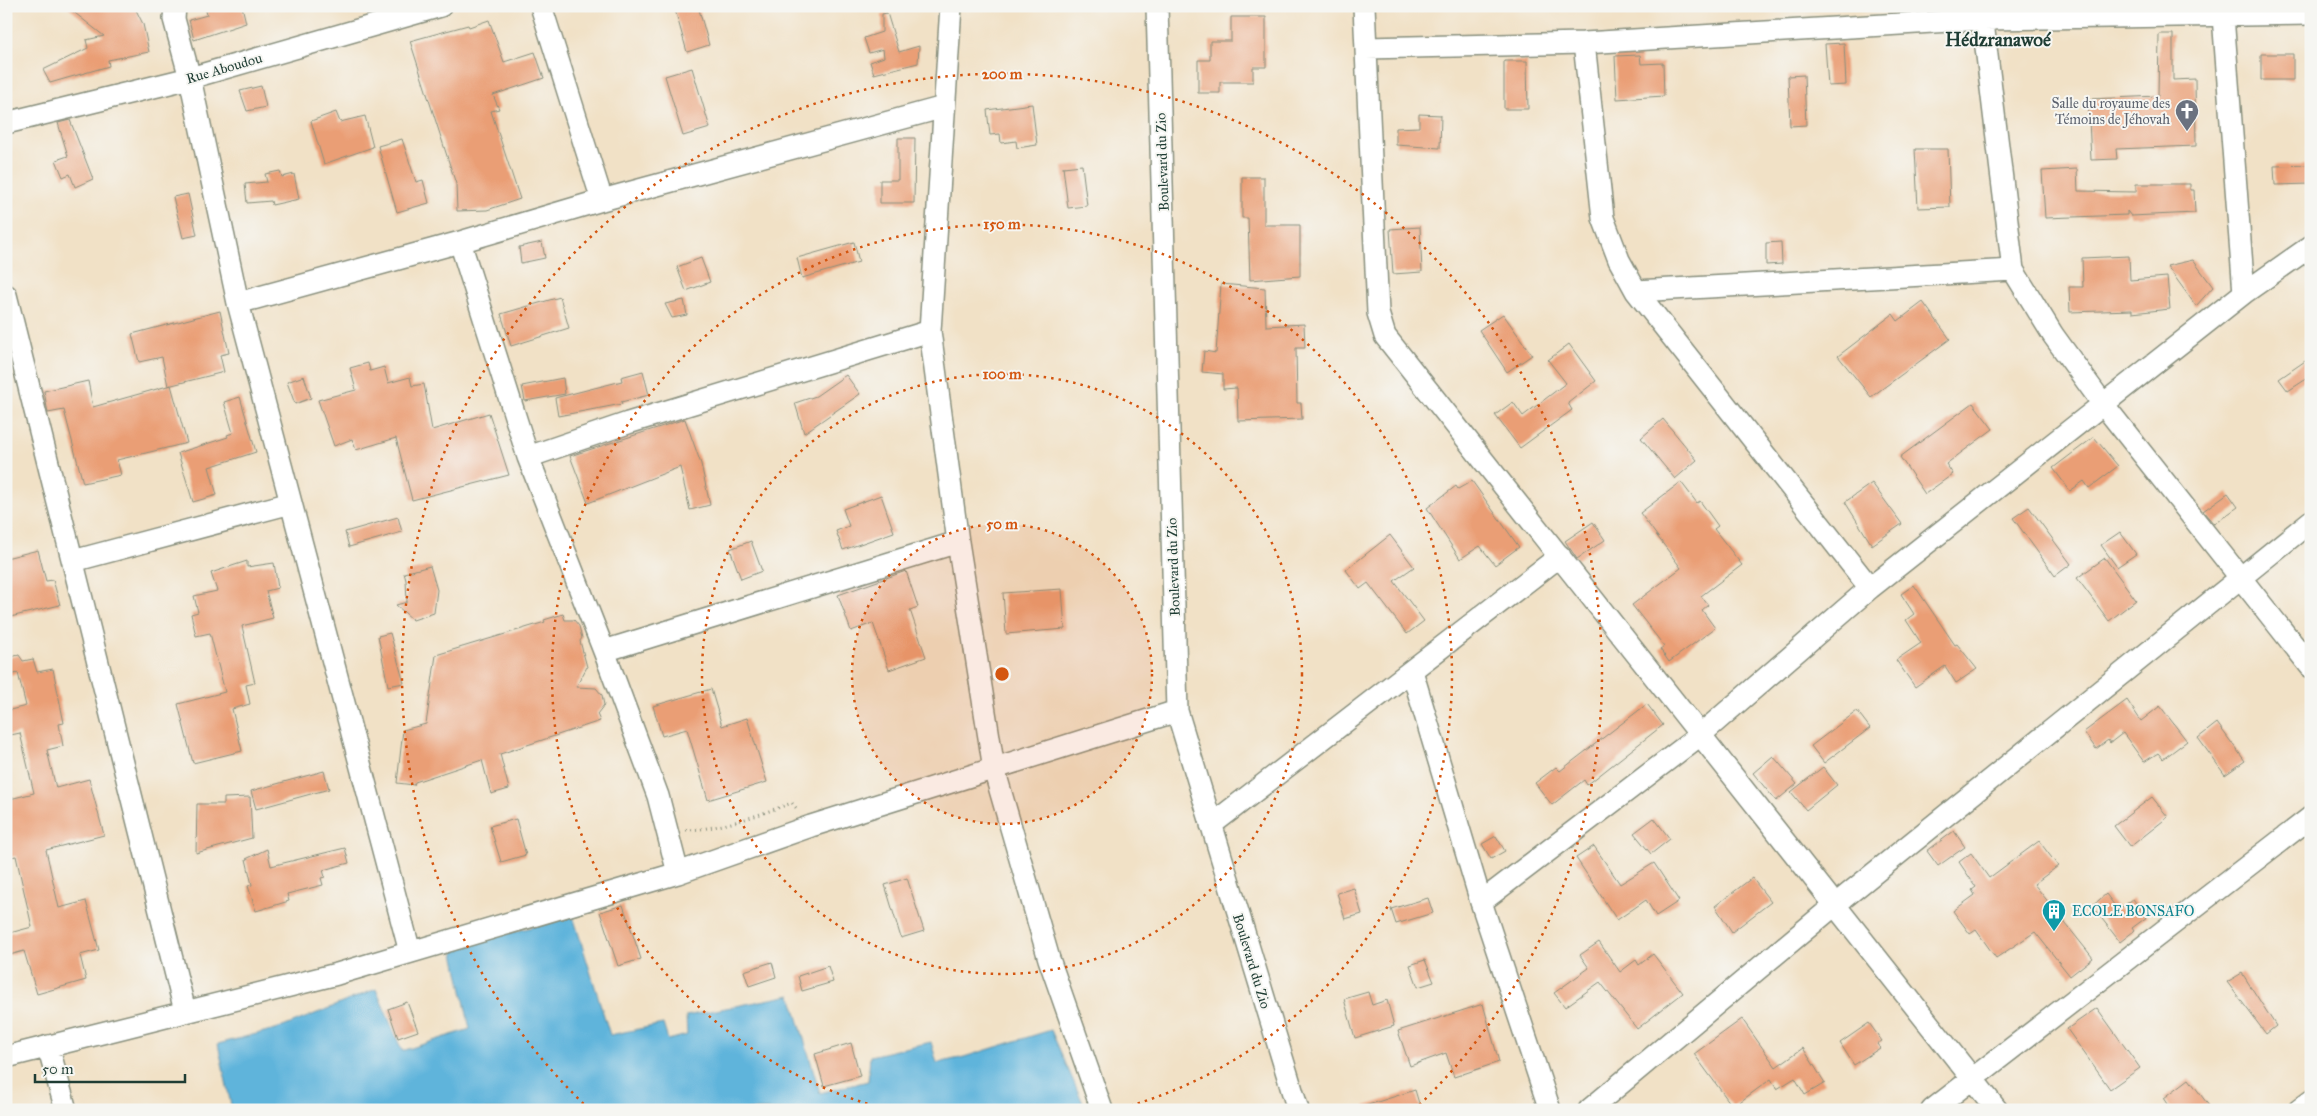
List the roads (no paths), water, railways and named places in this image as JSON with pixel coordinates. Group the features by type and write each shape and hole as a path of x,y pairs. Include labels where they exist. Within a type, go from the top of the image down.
{"street":[{"path":"175,6 174,19 190,78 238,303 410,952"},
{"name":"Rue Aboudou","path":"6,123 190,78 441,6"},
{"path":"541,6 602,200"},
{"path":"951,6 930,331 970,632 994,769 1049,959 1102,1110"},
{"name":"Boulevard du Zio","path":"1157,6 1177,711 1210,825 1298,1110"},
{"path":"1364,6 1378,313 1381,326 1395,350 1560,556 1699,736 1836,904 1997,1110"},
{"path":"1366,48 1584,43 1982,13 2223,16 2311,14"},
{"path":"1982,13 2013,270 2053,335 2103,404 2311,667"},
{"path":"2223,16 2244,293"},
{"path":"1584,43 1603,218 1619,260 1636,291 1870,588"},
{"path":"238,303 460,242 602,200 944,107"},
{"path":"460,242 528,457 604,651 663,811 678,872"},
{"path":"1481,902 1699,736 1870,588 2244,293 2311,246"},
{"path":"1636,291 2013,270"},
{"path":"6,295 11,333 73,561 185,1011"},
{"path":"528,457 638,420 930,331"},
{"path":"73,561 291,503"},
{"path":"1589,1110 1836,904 2311,521"},
{"path":"604,651 958,542"},
{"path":"1210,825 1560,556"},
{"path":"1412,670 1481,902 1550,1110"},
{"path":"6,1057 328,977 678,872 811,826 1177,711"},
{"path":"1932,1110 1972,1077 2311,817"},
{"path":"48,1046 66,1110"},
{"path":"2299,1110 2311,1100"}],"water":[{"path":"573,916 610,1035 663,1024 668,1040 687,1035 686,1016 791,995 820,1093 868,1081 870,1056 931,1042 937,1063 964,1057 1051,1030 1086,1110 232,1110 218,1044 283,1027 376,989 402,1051 470,1029 453,948"}],"place":[{"name":"Salle du royaume des Témoins de Jéhovah","path":"2187,132"},
{"name":"ECOLE BONSAFO","path":"2054,932"}],"district":[{"name":"Hédzranawoé","path":"1998,39"}]}
